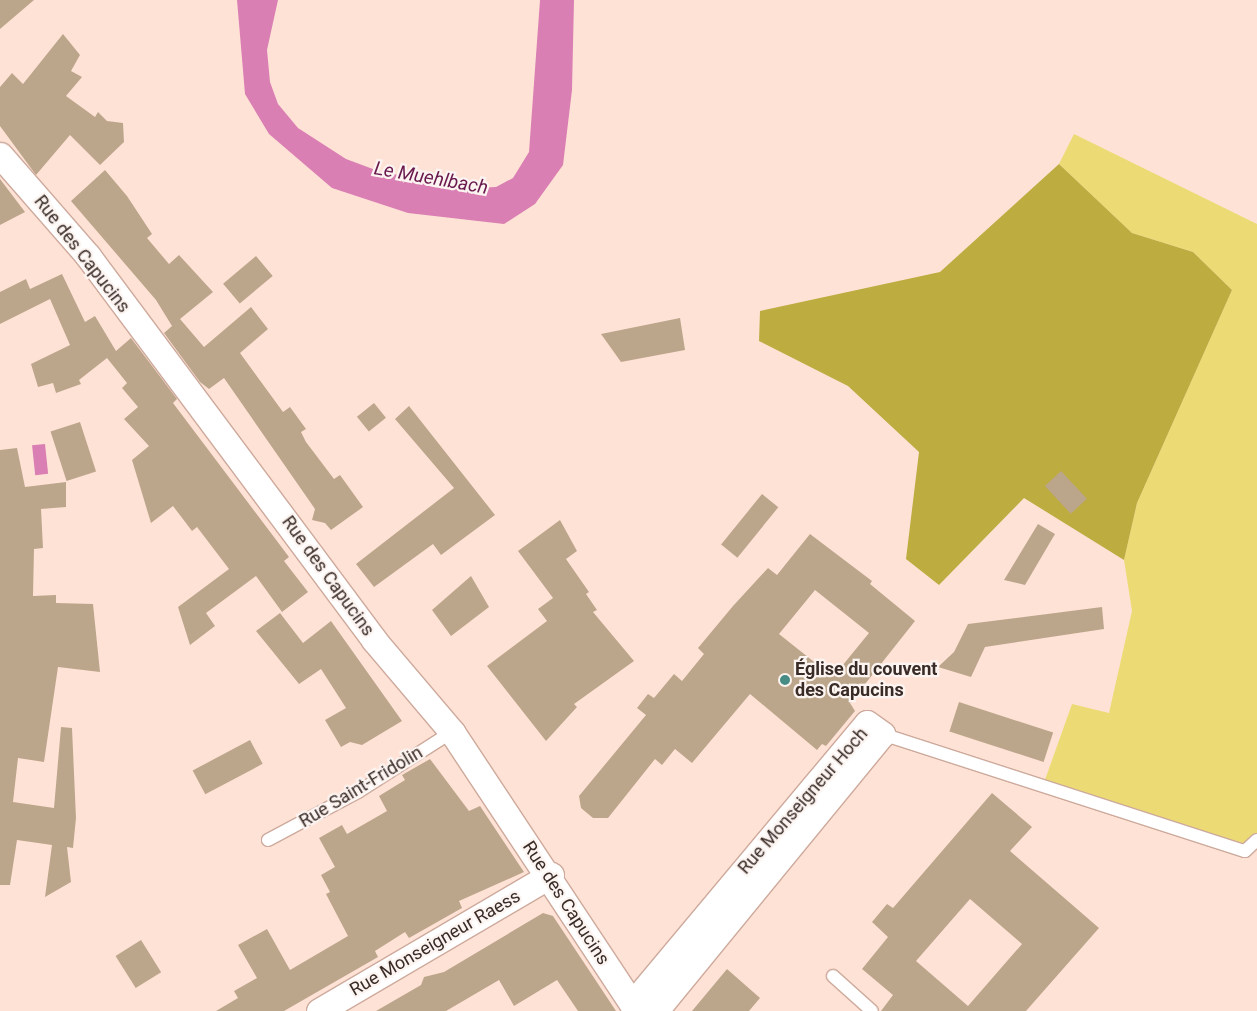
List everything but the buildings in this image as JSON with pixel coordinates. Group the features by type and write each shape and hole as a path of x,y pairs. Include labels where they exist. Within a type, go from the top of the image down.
{"street":[{"name":"Rue des Capucins","path":"0,155 88,256 374,640 452,732 551,875 635,1008"},
{"name":"Rue Monseigneur Hoch","path":"635,1008 867,723 882,734 656,1011"},
{"name":"Rue Monseigneur Raess","path":"319,1011 551,875"}],"lane":[{"name":"Rue Saint-Fridolin","path":"268,840 358,792 452,732"},
{"path":"882,734 1245,851 1257,840"},
{"path":"833,976 872,1011"}],"shaded area":[{"path":"237,0 278,0 267,50 270,82 278,104 298,128 346,159 381,172 475,188 496,187 513,178 529,152 540,0 574,0 572,90 563,165 535,204 504,224 408,213 332,188 269,134 245,94"},
{"path":"1074,134 1257,224 1257,833 1238,852 1041,791 1072,704 1109,713 1132,611 1124,560 1137,503 1232,290 1193,252 1132,233 1059,164"},
{"path":"1059,164 1132,233 1193,252 1232,290 1137,503 1124,560 1024,498 939,585 906,559 919,452 848,386 759,341 760,311 940,272"},
{"path":"45,444 48,474 35,475 32,445"}],"place":[{"name":"Église du couvent des Capucins","path":"785,680"}],"water label":[{"name":"Le Muehlbach","path":"431,178"}]}
